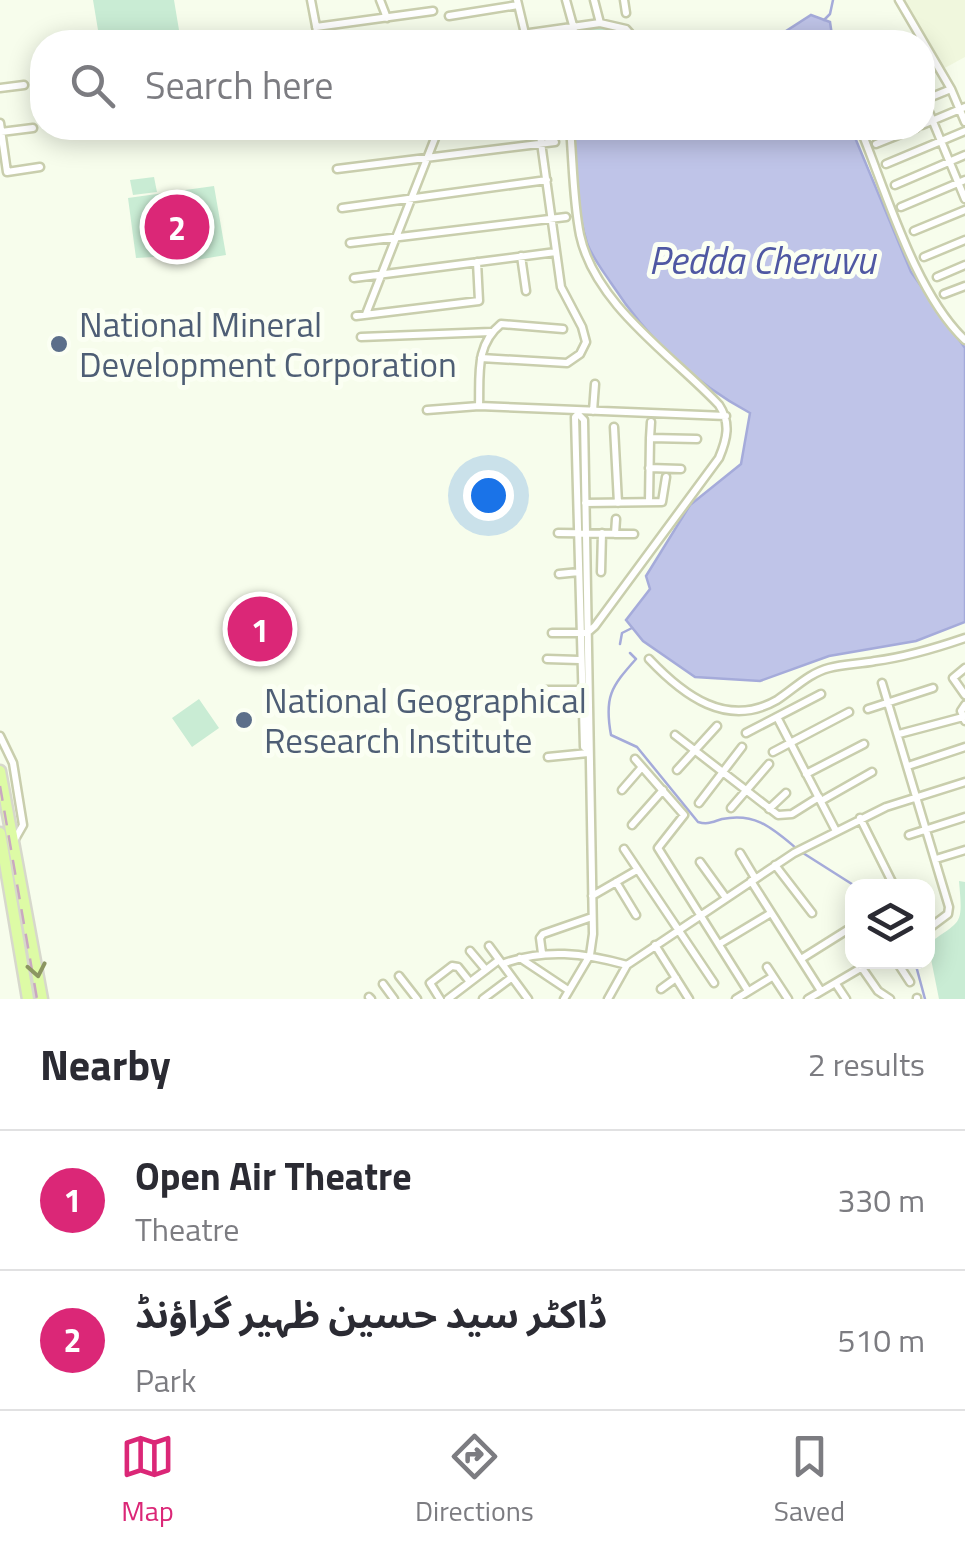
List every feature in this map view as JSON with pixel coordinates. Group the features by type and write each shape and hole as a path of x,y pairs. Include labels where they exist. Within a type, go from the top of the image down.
{"main road":[{"path":"0,771 42,999"},
{"path":"0,833 28,999"}],"street":[{"path":"311,0 316,30"},
{"path":"380,0 387,18"},
{"path":"420,0 422,13"},
{"path":"566,0 574,29"},
{"path":"594,0 600,24"},
{"path":"624,0 626,13"},
{"path":"900,0 917,30"},
{"path":"449,16 518,1 524,30"},
{"path":"316,27 433,11"},
{"path":"569,30 600,24 627,30"},
{"path":"935,63 962,108 965,122"},
{"path":"0,88 24,84"},
{"path":"935,95 950,90"},
{"path":"935,120 962,108"},
{"path":"935,122 962,182 965,199"},
{"path":"0,124 7,172 40,166"},
{"path":"1,132 30,128"},
{"path":"886,164 965,130"},
{"path":"366,314 434,140"},
{"path":"481,358 567,363 580,354 586,342 561,287 540,140"},
{"path":"571,140 580,236 600,281 636,328 706,391 726,416 728,434 718,458 583,633 579,660 583,690"},
{"path":"865,140 919,270 954,330 965,340"},
{"path":"876,144 886,140"},
{"path":"337,169 554,142"},
{"path":"895,185 965,155"},
{"path":"342,208 547,180"},
{"path":"901,207 962,182"},
{"path":"914,231 965,210"},
{"path":"350,242 566,216"},
{"path":"924,257 965,240"},
{"path":"354,278 556,252"},
{"path":"521,256 526,291"},
{"path":"356,316 479,301 477,262"},
{"path":"937,277 965,266"},
{"path":"944,294 965,286"},
{"path":"480,406 480,352 490,332 501,324 563,329"},
{"path":"360,337 490,332"},
{"path":"592,411 595,384"},
{"path":"428,410 480,406 726,416"},
{"path":"649,502 650,422"},
{"path":"614,427 618,503"},
{"path":"650,438 697,440"},
{"path":"564,999 590,955 592,917 588,752 583,742 580,445"},
{"path":"649,468 681,468"},
{"path":"581,503 664,501 666,477"},
{"path":"615,534 616,519"},
{"path":"558,533 634,534"},
{"path":"601,572 602,533"},
{"path":"559,574 581,572"},
{"path":"552,633 583,633"},
{"path":"649,659 699,701 722,711 738,712 773,702 826,668 931,650 965,638"},
{"path":"547,659 579,660"},
{"path":"965,668 952,678 965,695"},
{"path":"882,682 949,907 948,914 935,924"},
{"path":"868,709 933,688"},
{"path":"544,690 583,690"},
{"path":"746,733 821,694"},
{"path":"899,734 964,719 961,711 965,705"},
{"path":"773,752 850,712"},
{"path":"777,717 836,831"},
{"path":"678,770 717,726"},
{"path":"675,734 783,817 872,772"},
{"path":"0,736 13,763 23,826 12,842"},
{"path":"806,774 864,744"},
{"path":"699,803 742,747"},
{"path":"908,766 965,747"},
{"path":"548,757 588,752"},
{"path":"635,759 684,814 658,848 748,991"},
{"path":"731,808 770,764"},
{"path":"622,790 642,767"},
{"path":"608,999 627,965 775,865 860,818 916,795 965,782"},
{"path":"632,825 663,790"},
{"path":"769,808 786,792"},
{"path":"909,836 965,817"},
{"path":"860,818 890,879"},
{"path":"624,848 714,984"},
{"path":"936,859 965,850"},
{"path":"740,853 821,991"},
{"path":"700,862 726,898"},
{"path":"775,865 812,913"},
{"path":"592,896 637,870"},
{"path":"616,882 636,914"},
{"path":"720,943 772,913"},
{"path":"542,952 543,934 592,917"},
{"path":"801,959 845,931"},
{"path":"655,945 689,999"},
{"path":"489,946 528,999"},
{"path":"470,951 486,970"},
{"path":"448,999 500,962 542,952 590,955 627,965"},
{"path":"519,958 569,990"},
{"path":"440,999 430,983 452,966 458,966 470,982"},
{"path":"767,967 788,999"},
{"path":"808,999 860,969"},
{"path":"863,969 878,991 890,999"},
{"path":"902,969 910,982"},
{"path":"399,976 416,999"},
{"path":"736,999 772,977"},
{"path":"485,998 511,978"},
{"path":"660,990 676,978"},
{"path":"383,984 394,999"},
{"path":"836,984 846,999"}],"shaded area":[{"path":"93,0 174,0 179,30 98,30"},
{"path":"898,0 965,0 965,57 941,70 935,60 935,30 916,30"},
{"path":"154,177 157,192 133,195 130,180"},
{"path":"214,186 226,255 184,262 172,256 136,258 128,198"},
{"path":"199,699 219,728 192,747 172,718"},
{"path":"959,881 965,882 965,999 939,999 933,969 935,939 958,920"}],"water":[{"path":"811,15 830,22 831,30 788,30"},
{"name":"Pedda Cheruvu","path":"575,140 856,140 911,272 965,348 965,622 916,641 829,656 760,681 695,677 643,641 626,620 650,589 646,576 690,505 741,464 750,413 690,373 625,303 587,243 577,186"}],"waterway":[{"path":"824,20 830,14 833,0"},
{"path":"620,644 622,633 632,628"},
{"path":"630,653 636,659 615,685 609,702 611,735 637,747 698,822 734,817 754,820 796,848"},
{"path":"803,853 845,880"},
{"path":"917,969 925,999"}],"railway":[{"path":"0,786 37,999"}],"place":[{"name":"ڈاکٹر سید حسین ظہیر گراؤنڈ","path":"177,227"},
{"name":"National Mineral Development Corporation","path":"59,344"},
{"name":"Open Air Theatre","path":"260,629"},
{"name":"National Geographical Research Institute","path":"244,720"}]}
